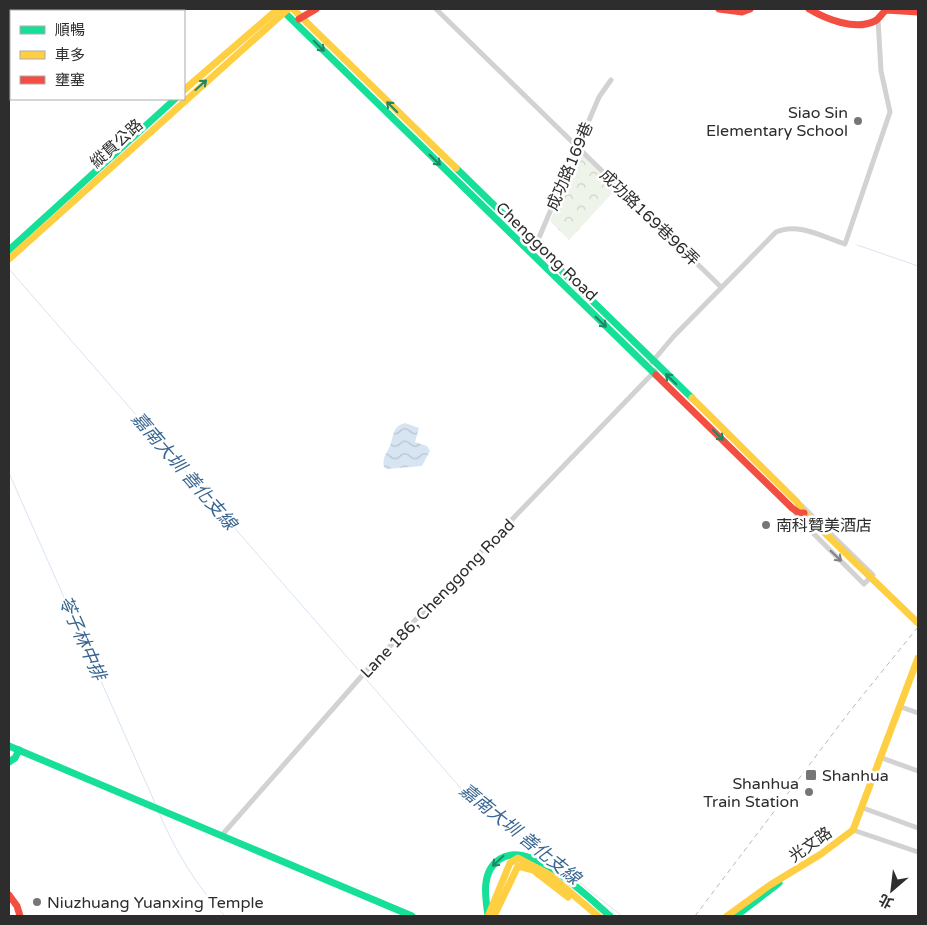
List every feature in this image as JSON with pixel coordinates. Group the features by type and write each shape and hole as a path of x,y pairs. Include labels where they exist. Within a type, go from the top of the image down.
{"main road":[{"name":"Chenggong Road","path":"293,9 653,373 918,622"},
{"path":"296,23 301,17 316,9"},
{"path":"719,9 738,12 750,9"},
{"path":"809,9 826,17 858,23 878,19 886,10 918,12"},
{"name":"Chenggong Road","path":"283,10 532,250 653,361 795,505"},
{"path":"185,89 283,10"},
{"name":"縱貫公路","path":"185,99 283,10"},
{"name":"縱貫公路","path":"9,250 174,100"},
{"name":"縱貫公路","path":"9,258 184,100"},
{"path":"853,830 882,758 918,658"},
{"path":"9,746 412,916"},
{"path":"9,762 15,758 18,750"},
{"name":"光文路","path":"782,880 853,830"},
{"path":"490,916 485,885 492,865 502,856 514,852 527,854 540,861 610,916"},
{"path":"490,916 512,861 518,858 530,861 542,869 598,916"},
{"path":"490,916 518,866 533,870 593,916"},
{"path":"736,916 782,880"},
{"path":"721,916 767,883 782,880"},
{"path":"744,916 775,894 782,880"},
{"path":"727,916 772,888"},
{"path":"9,895 17,906 20,916"}],"street":[{"name":"成功路169巷96弄","path":"436,9 722,287"},
{"path":"647,367 722,287 772,236 781,230 798,228 844,244 890,112 881,71 878,19"},
{"name":"成功路169巷","path":"532,250 599,97 611,80"},
{"name":"Lane 186, Chenggong Road","path":"222,835 367,670 659,367"},
{"name":"Chenggong Road","path":"795,505 873,575 864,584 800,520 795,505"},
{"path":"900,707 918,713"},
{"path":"882,758 918,771"},
{"path":"863,808 918,828"},
{"path":"853,830 918,852"}],"green space":[{"path":"580,151 617,188 569,240 550,221"}],"water":[{"path":"405,423 419,428 415,442 427,446 430,451 422,466 387,469 384,467 384,459 394,432 398,426"}],"waterway":[{"path":"857,245 918,266"},
{"name":"嘉南大圳 善化支線","path":"9,269 360,672"},
{"name":"苓子林中排","path":"9,473 155,803"},
{"name":"嘉南大圳 善化支線","path":"365,678 464,792 622,916"},
{"name":"苓子林中排","path":"159,813 172,841 196,881 225,916"}],"railway":[{"path":"695,916 850,711 918,627"}],"traffic: fast":[{"path":"281,9 656,375"},
{"path":"9,250 174,100"},
{"path":"456,168 692,398"},
{"path":"9,746 412,916"},
{"path":"9,762 15,758 19,750"},
{"path":"488,915 486,900 487,877 494,864 500,859 512,855 527,857 542,863 573,884 610,916"},
{"path":"736,916 779,883"}],"traffic: slow":[{"path":"185,89 278,9"},
{"path":"9,259 288,9"},
{"path":"293,9 456,168"},
{"path":"692,398 797,502 804,513 918,623"},
{"path":"727,916 770,885 821,854 853,830 918,658"},
{"path":"489,914 510,863 518,858 550,875 598,916"},
{"path":"494,916 518,866 533,870 568,897"}],"traffic: jam":[{"path":"299,19 316,9"},
{"path":"719,9 742,12 750,9"},
{"path":"809,9 832,20 859,25 875,21 886,10 918,12"},
{"path":"656,375 792,508 799,513 804,513"},
{"path":"9,895 17,906 20,916"}],"place":[{"name":"Siao Sin Elementary School","path":"858,121"},
{"name":"南科贊美酒店","path":"766,525"},
{"name":"Shanhua","path":"811,775"},
{"name":"Shanhua Train Station","path":"809,792"},
{"name":"Niuzhuang Yuanxing Temple","path":"37,902"}]}
